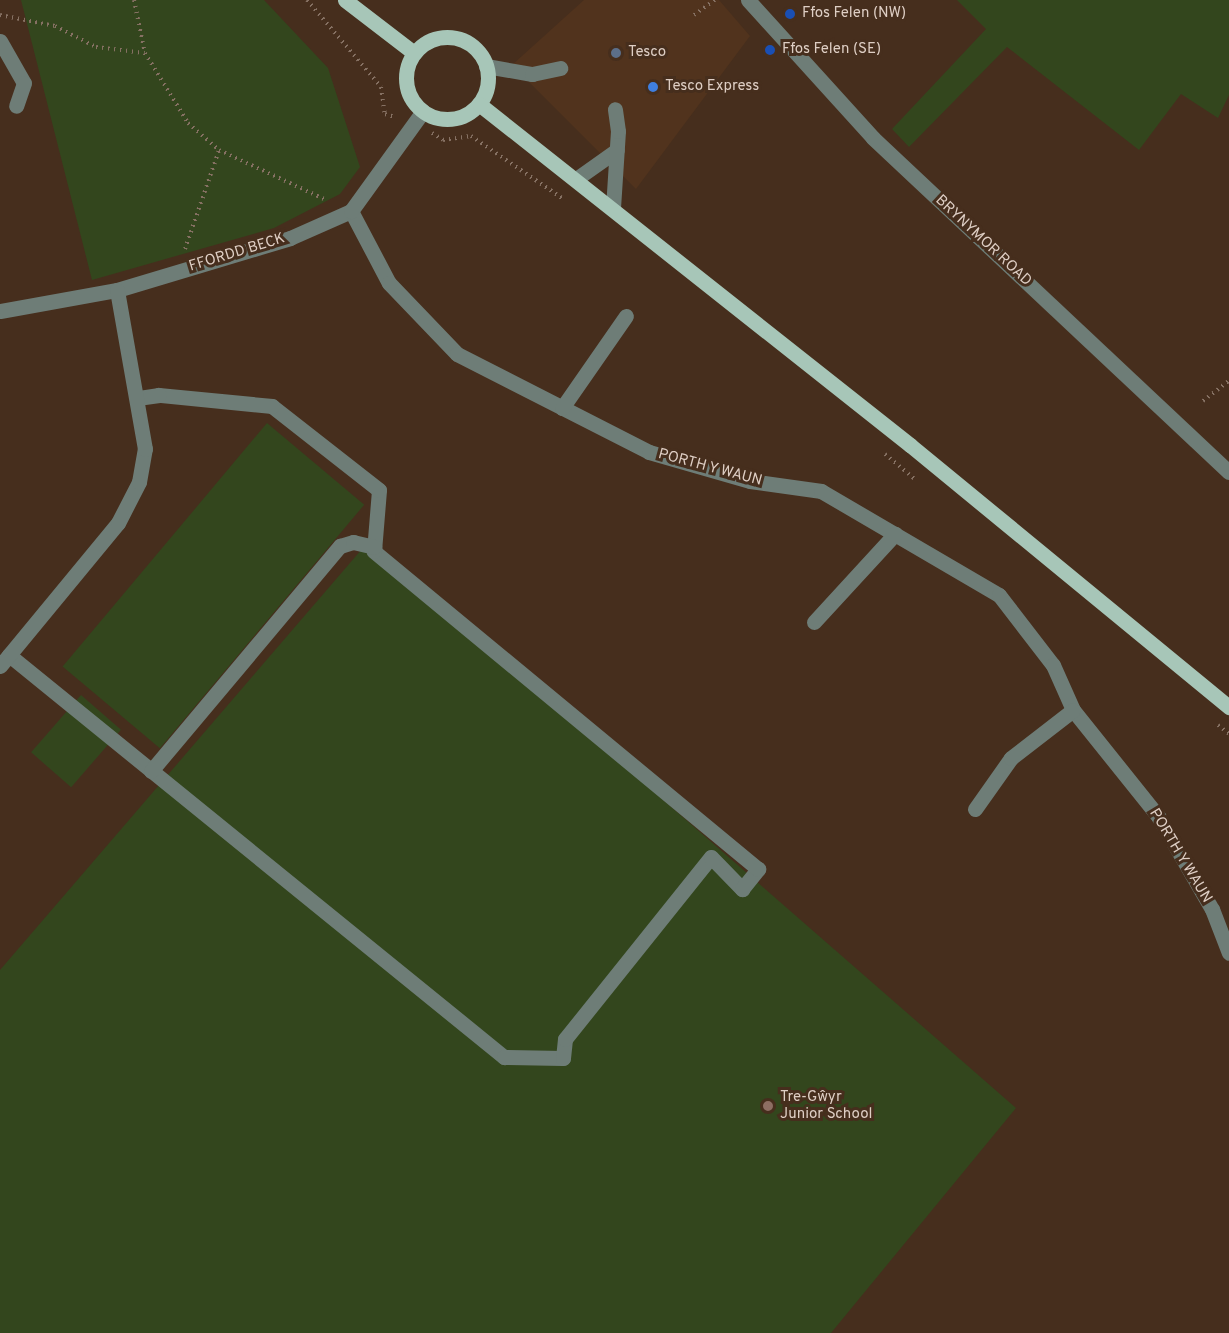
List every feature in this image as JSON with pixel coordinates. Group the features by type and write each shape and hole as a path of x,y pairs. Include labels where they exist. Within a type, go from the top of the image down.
{"main road":[{"path":"345,0 414,53"},
{"path":"435,38 454,38 472,45 486,66 487,86 478,104 458,117 419,117 408,90 407,71 414,53 435,38"},
{"path":"478,104 576,179 1229,706"}],"street":[{"name":"BRYNYMOR ROAD","path":"748,0 873,138 1229,472"},
{"path":"4,45 24,83 16,106"},
{"path":"486,66 532,74 560,68"},
{"path":"612,208 617,150 615,109"},
{"path":"351,211 419,117"},
{"path":"576,179 617,150"},
{"name":"FFORDD BECK","path":"0,311 117,290 290,238 351,211"},
{"name":"PORTH Y WAUN","path":"351,211 389,283 457,354 649,452 750,481 821,491 999,595 1053,665 1073,710 1158,816 1212,909 1229,953"},
{"path":"117,290 145,449 139,482 118,523 4,660 151,771 504,1057 563,1058 565,1039 711,857 742,889 758,868 374,547 353,542 340,546 151,771"},
{"path":"562,408 626,316"},
{"path":"136,398 159,395 272,406 379,490 374,547"},
{"path":"814,622 895,534"},
{"path":"975,809 1011,758 1073,710"}],"path":[{"path":"134,0 146,53 188,123 219,150 351,211"},
{"path":"307,0 381,87 386,114 419,117 443,140 471,136 570,204"},
{"path":"694,15 715,0"},
{"path":"0,15 55,26 96,47 146,53"},
{"path":"177,272 219,150"},
{"path":"1203,401 1229,381"},
{"path":"881,450 918,480"},
{"path":"1212,719 1229,734"}],"shaded area":[{"path":"584,0 719,0 750,36 636,189 512,65"}],"green space":[{"path":"21,0 264,0 328,68 360,167 340,194 274,228 92,280"},
{"path":"957,0 1229,0 1229,95 1218,118 1181,94 1139,150 1007,47 909,147 892,129 986,29"},
{"path":"267,423 364,505 160,748 63,667"},
{"path":"368,542 1016,1108 831,1333 0,1333 0,970"},
{"path":"81,695 121,730 71,787 31,752"}],"place":[{"name":"Ffos Felen (NW)","path":"790,14"},
{"name":"Ffos Felen (SE)","path":"770,50"},
{"name":"Tesco","path":"616,53"},
{"name":"Tesco Express","path":"653,87"},
{"name":"Tre-Gŵyr Junior School","path":"768,1106"}]}
